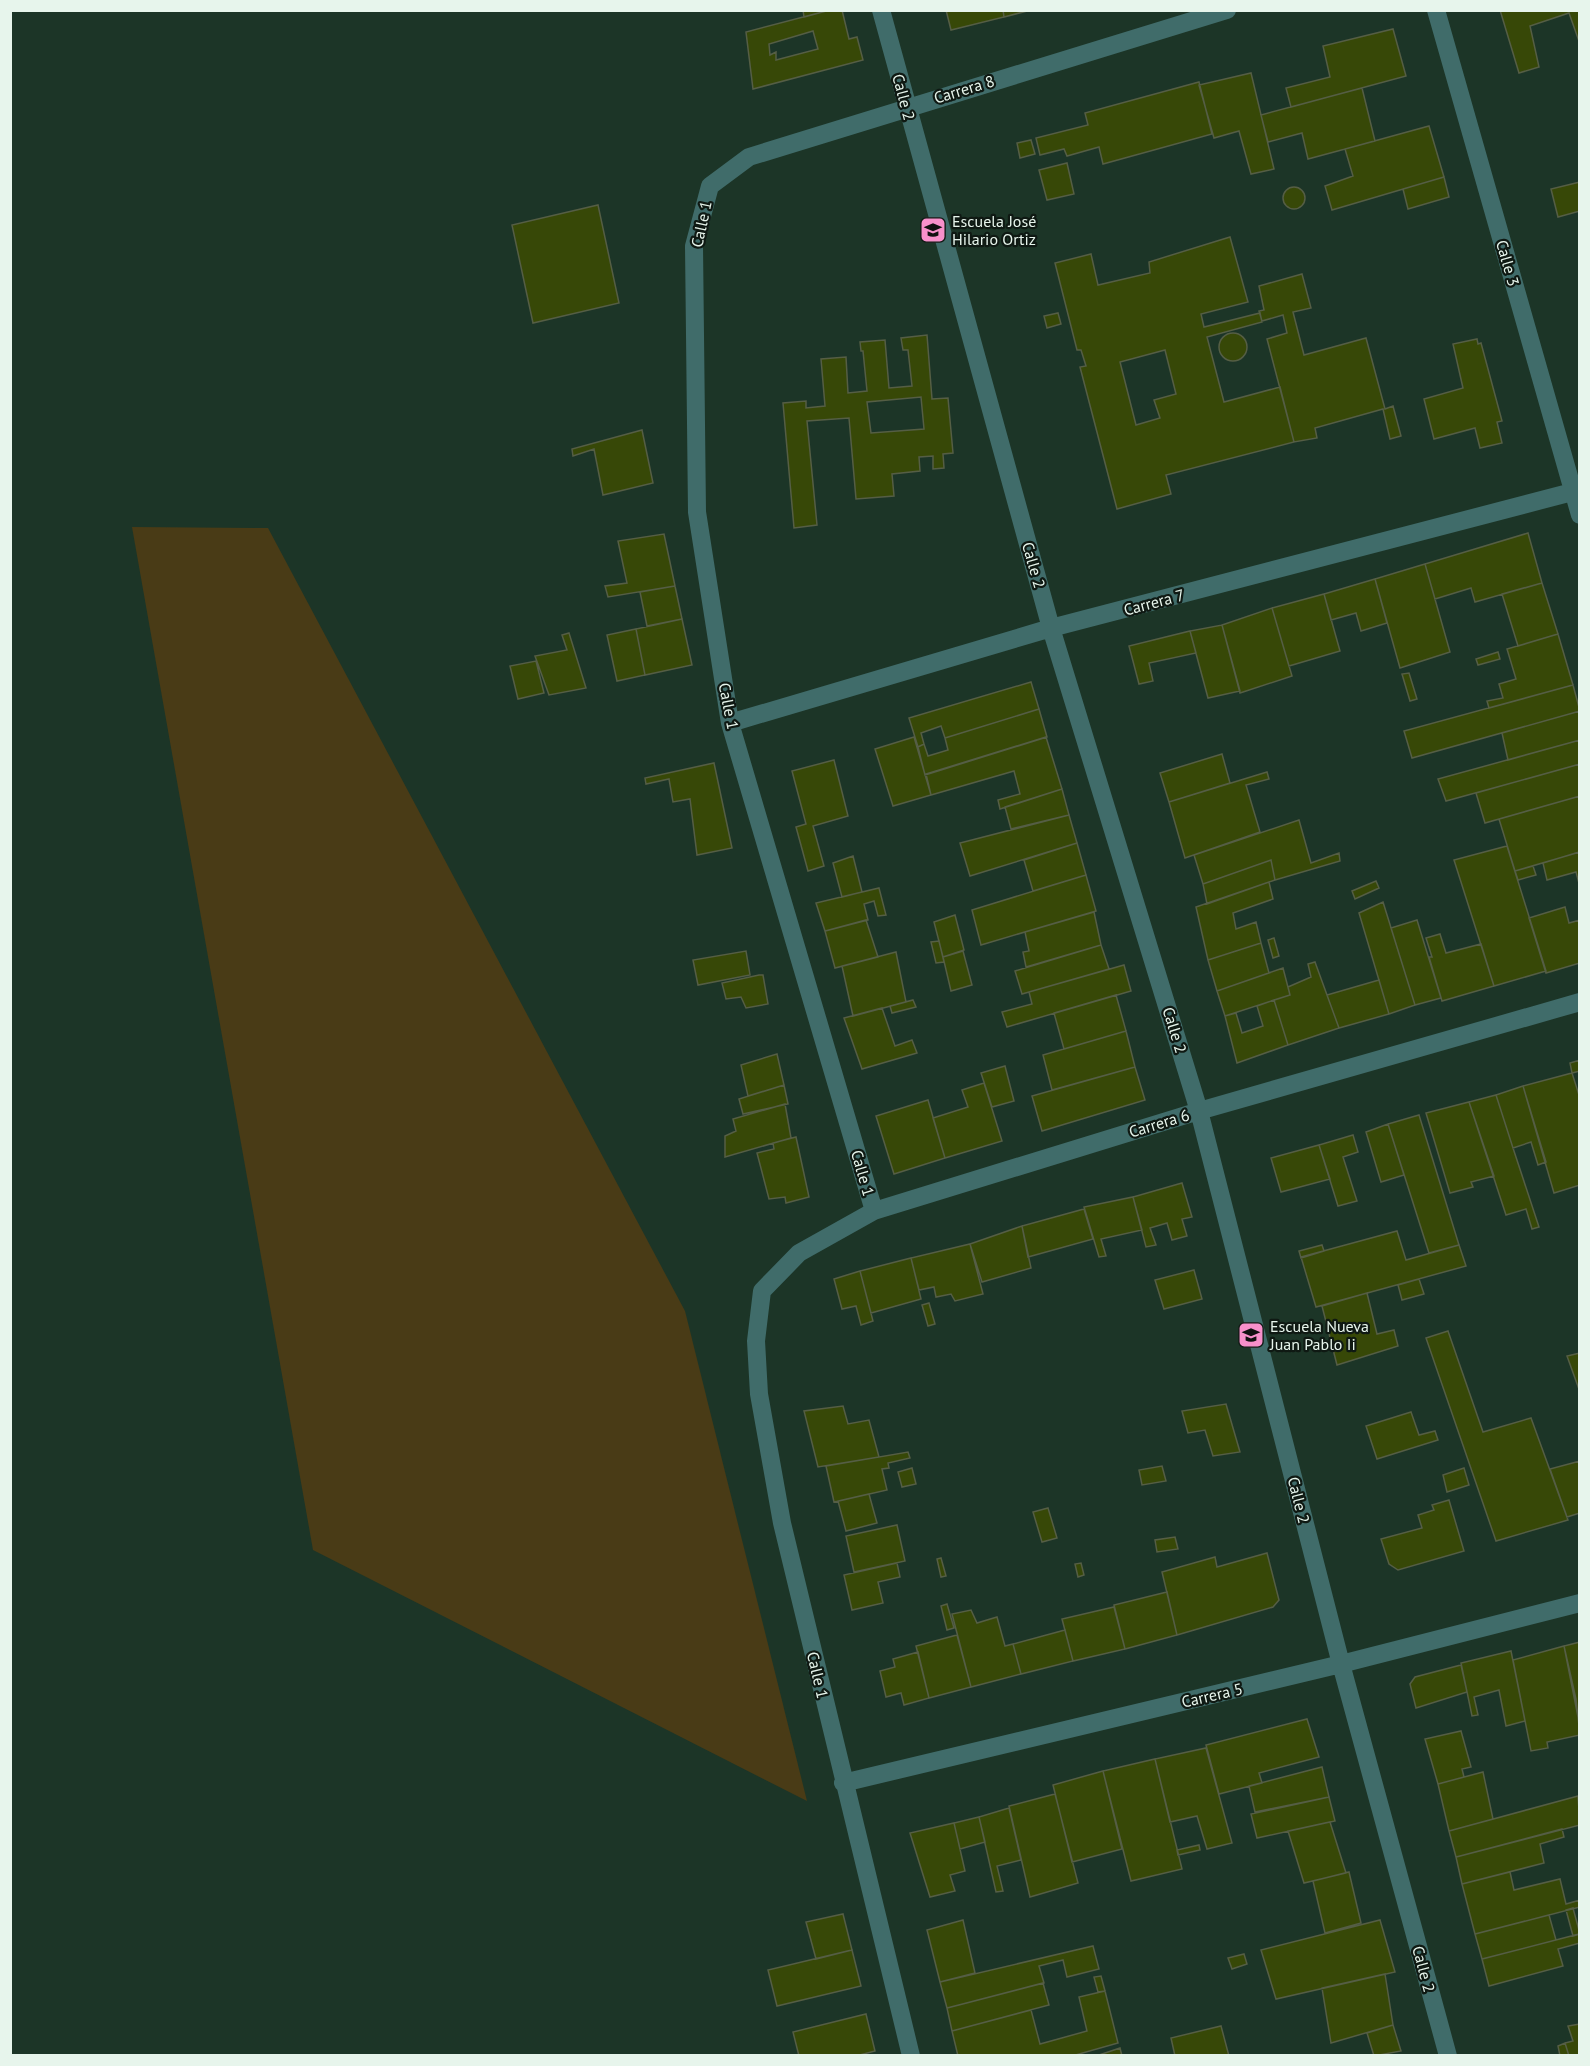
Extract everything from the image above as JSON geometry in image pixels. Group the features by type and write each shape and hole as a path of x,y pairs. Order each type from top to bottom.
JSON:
{"street":[{"name":"Calle 2","path":"881,10 1051,628 1199,1111 1341,1664 1448,2055"},
{"name":"Carrera 8","path":"710,186 749,157 1227,10"},
{"name":"Calle 3","path":"1436,10 1576,491 1580,515"},
{"name":"Calle 1","path":"710,186 694,246 697,513 730,723 874,1211"},
{"name":"Carrera 7","path":"730,723 1051,628 1576,491"},
{"name":"Carrera 6","path":"762,1291 799,1253 874,1211 1199,1111 1580,1002"},
{"name":"Calle 1","path":"762,1291 756,1341 759,1394 782,1523 843,1783 911,2055"},
{"name":"Carrera 5","path":"843,1783 1341,1664 1580,1603"}],"shaded area":[{"path":"132,527 268,528 685,1311 807,1801 313,1550"}],"building":[{"path":"803,10 830,10 804,17"},
{"path":"830,10 842,10 849,39 857,37 863,60 753,89 746,32","holes":["813,31 818,49 776,60 776,52 770,55 769,44"]},
{"path":"946,10 1003,10 1004,17 951,30"},
{"path":"1003,10 1031,10 1004,17"},
{"path":"1500,10 1580,10 1580,44 1569,13 1530,26 1539,67 1519,73"},
{"path":"1393,29 1406,76 1291,107 1286,88 1330,77 1323,46"},
{"path":"1251,73 1274,169 1251,174 1239,131 1214,138 1199,85"},
{"path":"1199,82 1212,134 1103,164 1099,147 1067,156 1064,149 1040,155 1036,138 1088,125 1085,113"},
{"path":"1362,88 1375,141 1308,159 1302,133 1268,142 1261,115"},
{"path":"1429,126 1444,177 1332,210 1325,186 1353,176 1345,149"},
{"path":"1031,140 1035,154 1020,158 1017,143"},
{"path":"1067,163 1074,194 1047,200 1039,170"},
{"path":"1444,177 1449,197 1408,209 1403,189"},
{"path":"1580,182 1580,211 1558,217 1551,189"},
{"path":"1294,187 1302,190 1305,198 1302,206 1294,209 1286,206 1283,198 1286,190"},
{"path":"598,205 619,303 533,323 512,225"},
{"path":"1230,237 1248,302 1201,314 1204,327 1260,313 1262,322 1207,337 1224,402 1280,387 1294,442 1166,475 1171,494 1117,509 1080,367 1086,366 1081,350 1077,350 1055,263 1091,254 1098,285 1150,273 1149,262","holes":["1165,350 1176,394 1154,400 1160,418 1136,425 1120,362"]},
{"path":"1302,274 1311,308 1293,312 1304,355 1366,338 1385,409 1393,406 1401,436 1390,439 1383,409 1315,428 1317,438 1294,442 1267,339 1287,333 1283,315 1262,321 1259,311 1264,310 1259,286"},
{"path":"1058,313 1061,324 1047,328 1044,316"},
{"path":"1233,333 1243,337 1247,347 1243,357 1233,361 1223,357 1219,347 1223,337"},
{"path":"927,335 932,399 948,398 953,453 943,454 944,468 933,469 933,456 919,457 920,471 892,474 894,496 856,499 849,418 807,421 817,525 794,528 783,403 806,401 806,408 825,406 821,359 846,357 848,393 867,391 860,342 885,340 889,388 912,386 908,350 903,350 901,338","holes":["921,397 924,429 871,433 867,402"]},
{"path":"1477,339 1478,344 1481,343 1502,421 1497,422 1502,443 1480,448 1475,428 1434,439 1424,399 1463,388 1453,344"},
{"path":"642,430 653,483 603,495 594,449 573,456 572,449"},
{"path":"1528,533 1542,583 1475,602 1471,588 1435,599 1425,564"},
{"path":"664,534 675,586 608,597 605,586 627,583 618,541"},
{"path":"1425,564 1450,652 1400,668 1375,579"},
{"path":"1375,579 1387,623 1361,631 1356,613 1331,620 1324,594"},
{"path":"1542,583 1558,634 1518,646 1502,594"},
{"path":"675,586 682,619 647,626 640,592"},
{"path":"1324,594 1340,651 1289,666 1272,608"},
{"path":"1272,608 1292,676 1240,693 1222,625"},
{"path":"682,619 692,665 645,675 636,629"},
{"path":"1222,625 1240,691 1208,698 1190,631"},
{"path":"636,629 645,675 617,681 607,635"},
{"path":"1190,631 1196,653 1149,663 1153,681 1139,684 1129,646"},
{"path":"569,633 586,688 549,695 535,656 567,650 562,635"},
{"path":"1558,634 1573,685 1489,708 1487,701 1503,698 1499,684 1516,679 1507,649"},
{"path":"1498,652 1500,659 1478,665 1476,659"},
{"path":"536,661 544,693 518,699 510,666"},
{"path":"1409,673 1417,699 1410,701 1402,674"},
{"path":"1031,682 1039,709 945,738 941,726 921,733 924,744 918,747 909,718"},
{"path":"1573,685 1580,711 1412,758 1404,731"},
{"path":"1039,709 1047,737 925,775 918,747 924,744 928,756 948,750 945,738"},
{"path":"1580,711 1580,740 1508,760 1502,733"},
{"path":"914,737 931,795 893,806 875,749"},
{"path":"1046,737 1062,789 1000,809 998,800 1020,794 1014,771 931,795 926,774"},
{"path":"1580,740 1580,764 1446,801 1438,779"},
{"path":"1222,754 1230,783 1169,802 1160,773"},
{"path":"834,760 848,816 813,826 824,866 808,871 796,827 806,824 792,771"},
{"path":"714,763 732,848 697,855 690,799 673,802 669,779 646,784 645,778"},
{"path":"1580,764 1580,796 1485,823 1476,793"},
{"path":"1267,772 1269,779 1246,785 1260,832 1185,858 1169,802"},
{"path":"1062,789 1069,815 1011,829 1005,807"},
{"path":"1580,796 1580,852 1515,871 1499,819"},
{"path":"1069,815 1077,843 970,876 960,843"},
{"path":"1299,820 1311,863 1339,853 1340,861 1275,880 1271,860 1203,884 1194,855"},
{"path":"1077,843 1086,875 1033,891 1024,860"},
{"path":"1507,846 1546,971 1494,986 1454,860"},
{"path":"1579,852 1580,887 1576,872 1547,880 1543,863"},
{"path":"853,856 862,892 842,897 833,863"},
{"path":"1271,860 1275,880 1207,904 1203,884"},
{"path":"1533,866 1536,875 1518,880 1515,871"},
{"path":"1086,875 1096,911 981,945 972,910"},
{"path":"1376,881 1379,888 1355,899 1352,891"},
{"path":"1269,882 1273,899 1233,913 1236,929 1256,922 1261,943 1208,960 1196,907"},
{"path":"879,888 886,915 878,916 874,901 864,904 868,920 825,931 816,903"},
{"path":"1383,902 1415,1005 1389,1014 1359,913"},
{"path":"1565,907 1569,923 1580,920 1580,963 1546,973 1529,918"},
{"path":"1094,912 1101,945 1026,967 1023,952 1029,951 1025,932"},
{"path":"955,915 964,950 943,957 934,922"},
{"path":"866,920 878,957 835,968 825,931"},
{"path":"1417,920 1441,998 1415,1005 1391,928"},
{"path":"1440,934 1446,953 1481,944 1494,986 1442,1001 1426,938"},
{"path":"1274,938 1279,956 1273,958 1268,940"},
{"path":"939,941 944,962 936,963 931,942"},
{"path":"1261,943 1269,973 1217,991 1208,960"},
{"path":"1101,945 1109,969 1022,994 1015,971"},
{"path":"746,951 750,975 698,985 693,960"},
{"path":"963,951 972,985 951,991 943,957"},
{"path":"896,952 906,1002 853,1016 842,966"},
{"path":"1315,962 1339,1028 1288,1045 1274,1000 1290,995 1288,987 1311,977 1308,964"},
{"path":"1124,965 1131,991 1007,1027 1002,1012 1032,1004 1029,992"},
{"path":"1283,968 1290,995 1225,1016 1217,991"},
{"path":"763,975 768,1004 746,1008 741,997 726,999 722,983"},
{"path":"1379,980 1389,1014 1339,1028 1327,995"},
{"path":"1116,995 1126,1031 1064,1049 1054,1013"},
{"path":"913,1000 916,1007 892,1013 890,1006"},
{"path":"1274,1000 1288,1045 1237,1063 1225,1016 1236,1013 1242,1033 1263,1026 1257,1006"},
{"path":"882,1008 895,1046 912,1040 917,1053 862,1069 844,1018"},
{"path":"1126,1031 1135,1067 1052,1090 1043,1055"},
{"path":"777,1054 784,1085 748,1096 741,1065"},
{"path":"1580,1060 1580,1071 1572,1073 1570,1063"},
{"path":"1005,1066 1014,1101 992,1107 981,1073"},
{"path":"1135,1067 1145,1100 1042,1131 1032,1096"},
{"path":"1572,1073 1580,1098 1580,1185 1554,1193 1523,1086"},
{"path":"984,1083 1002,1141 945,1158 933,1118 968,1107 962,1090"},
{"path":"784,1085 788,1104 743,1114 739,1099"},
{"path":"1523,1086 1546,1162 1538,1165 1531,1142 1513,1148 1496,1095"},
{"path":"1496,1095 1539,1227 1532,1229 1526,1209 1506,1215 1469,1102"},
{"path":"928,1100 945,1158 894,1174 876,1116"},
{"path":"1469,1102 1494,1176 1471,1182 1473,1187 1450,1193 1426,1113"},
{"path":"785,1104 791,1138 725,1157 725,1136 736,1131 733,1119"},
{"path":"1419,1115 1459,1245 1429,1253 1388,1124"},
{"path":"1388,1124 1404,1175 1381,1182 1366,1132"},
{"path":"1353,1135 1358,1152 1343,1157 1357,1201 1338,1206 1319,1145"},
{"path":"796,1137 809,1197 786,1203 785,1197 769,1199 757,1153 774,1149 773,1143"},
{"path":"1319,1145 1330,1179 1281,1192 1271,1158"},
{"path":"1182,1183 1192,1217 1182,1219 1187,1236 1172,1240 1167,1223 1150,1228 1156,1245 1146,1247 1133,1197"},
{"path":"1133,1197 1142,1230 1101,1239 1106,1256 1099,1257 1084,1207"},
{"path":"1084,1209 1093,1239 1028,1257 1022,1226"},
{"path":"1022,1226 1031,1268 982,1282 970,1244"},
{"path":"1397,1231 1406,1260 1459,1245 1466,1266 1316,1307 1301,1257"},
{"path":"970,1244 983,1294 955,1301 951,1294 936,1297 934,1287 919,1290 911,1258"},
{"path":"1322,1245 1324,1251 1301,1258 1299,1251"},
{"path":"911,1258 921,1299 871,1313 860,1271"},
{"path":"1194,1270 1202,1299 1164,1309 1155,1280"},
{"path":"860,1271 873,1321 861,1325 856,1306 842,1309 834,1279"},
{"path":"1419,1279 1424,1294 1402,1300 1398,1285"},
{"path":"1367,1293 1377,1334 1394,1330 1398,1346 1337,1365 1322,1306"},
{"path":"929,1303 935,1324 928,1326 922,1305"},
{"path":"1448,1331 1483,1432 1531,1418 1568,1520 1496,1541 1426,1338"},
{"path":"1580,1353 1580,1392 1567,1356"},
{"path":"1226,1404 1240,1452 1213,1456 1205,1430 1188,1433 1182,1411"},
{"path":"843,1406 848,1424 869,1420 879,1457 818,1467 804,1411"},
{"path":"1411,1412 1419,1435 1435,1431 1438,1440 1377,1459 1366,1426"},
{"path":"908,1452 910,1458 888,1463 889,1468 882,1469 887,1490 834,1502 826,1466"},
{"path":"1580,1461 1580,1513 1567,1517 1550,1469"},
{"path":"1162,1466 1166,1481 1142,1485 1139,1470"},
{"path":"912,1468 916,1484 902,1487 898,1472"},
{"path":"1464,1468 1469,1485 1447,1492 1443,1475"},
{"path":"869,1494 877,1523 846,1531 838,1501"},
{"path":"1449,1500 1464,1551 1398,1570 1389,1564 1381,1539 1422,1528 1418,1515 1434,1510 1432,1505"},
{"path":"1048,1508 1057,1538 1042,1542 1033,1512"},
{"path":"897,1525 905,1561 854,1572 846,1536"},
{"path":"1175,1537 1178,1549 1157,1552 1155,1540"},
{"path":"1267,1553 1279,1600 1273,1607 1177,1635 1162,1572 1215,1557 1217,1567"},
{"path":"941,1558 946,1576 941,1577 937,1559"},
{"path":"897,1563 900,1577 878,1582 883,1603 852,1610 844,1575"},
{"path":"1081,1563 1084,1575 1078,1577 1075,1564"},
{"path":"1167,1592 1177,1635 1125,1649 1114,1605"},
{"path":"947,1604 954,1628 947,1630 941,1606"},
{"path":"1114,1607 1125,1649 1073,1661 1062,1619"},
{"path":"971,1610 977,1623 997,1617 1005,1646 1013,1644 1021,1674 971,1687 952,1614"},
{"path":"1065,1630 1073,1661 1021,1674 1013,1644"},
{"path":"957,1635 971,1687 929,1698 916,1646"},
{"path":"1580,1642 1580,1727 1564,1646"},
{"path":"1564,1646 1576,1699 1580,1735 1547,1742 1548,1748 1531,1751 1513,1660"},
{"path":"1511,1651 1525,1721 1506,1726 1499,1690 1474,1697 1478,1715 1472,1716 1461,1663"},
{"path":"918,1652 929,1698 904,1705 901,1693 886,1697 880,1671 895,1667 893,1659"},
{"path":"1461,1665 1467,1692 1416,1708 1410,1684 1415,1677"},
{"path":"1307,1719 1319,1757 1259,1773 1262,1783 1219,1794 1206,1745"},
{"path":"1461,1731 1471,1767 1462,1769 1464,1777 1438,1784 1425,1739"},
{"path":"1206,1748 1232,1843 1207,1849 1197,1816 1170,1822 1155,1759"},
{"path":"1155,1759 1182,1869 1131,1881 1103,1771"},
{"path":"1322,1767 1329,1797 1255,1812 1249,1786"},
{"path":"1103,1771 1122,1849 1072,1862 1053,1785"},
{"path":"1483,1772 1493,1819 1449,1831 1438,1784"},
{"path":"1055,1794 1078,1883 1030,1897 1009,1806"},
{"path":"1578,1796 1580,1825 1456,1857 1449,1831"},
{"path":"1329,1797 1335,1821 1257,1838 1251,1814"},
{"path":"1009,1808 1021,1860 997,1866 1003,1891 996,1892 979,1817"},
{"path":"979,1817 985,1842 960,1849 954,1823"},
{"path":"1330,1822 1346,1873 1304,1883 1288,1831"},
{"path":"954,1823 965,1871 950,1875 955,1891 930,1897 910,1833"},
{"path":"1562,1829 1564,1837 1540,1844 1544,1863 1462,1884 1456,1857"},
{"path":"1199,1845 1200,1850 1178,1855 1177,1850"},
{"path":"1349,1872 1361,1923 1325,1933 1313,1881"},
{"path":"1510,1872 1514,1890 1560,1879 1566,1904 1580,1900 1580,1907 1475,1934 1462,1884"},
{"path":"1573,1908 1580,1934 1573,1936 1566,1910"},
{"path":"843,1914 852,1950 816,1959 806,1922"},
{"path":"1549,1915 1556,1940 1482,1959 1475,1934"},
{"path":"963,1920 975,1973 940,1982 927,1930"},
{"path":"1380,1920 1395,1972 1276,1999 1261,1950"},
{"path":"1579,1934 1580,1943 1558,1949 1563,1966 1489,1986 1482,1959"},
{"path":"1093,1946 1099,1969 1067,1977 1063,1960 1039,1966 1044,1983 947,2008 940,1982"},
{"path":"852,1950 861,1986 777,2006 768,1970"},
{"path":"1244,1954 1247,1964 1232,1969 1228,1958"},
{"path":"1385,1974 1393,2025 1331,2043 1322,1988"},
{"path":"1101,1976 1105,1991 1098,1992 1094,1977"},
{"path":"1043,1983 1049,2005 952,2031 947,2008"},
{"path":"1105,1991 1118,2043 1072,2056 958,2056 952,2031 1031,2010 1040,2044 1087,2031 1079,1997"},
{"path":"866,2014 875,2051 856,2056 799,2056 793,2032"},
{"path":"1580,2024 1580,2056 1569,2056 1565,2043 1573,2041 1568,2026"},
{"path":"1393,2025 1401,2051 1374,2056 1367,2033"},
{"path":"1221,2026 1229,2056 1175,2056 1171,2038"},
{"path":"1565,2043 1569,2056 1560,2056 1558,2046"},
{"path":"1120,2048 1122,2056 1096,2056"}],"place":[{"name":"Escuela José Hilario Ortiz","path":"933,230"},
{"name":"Escuela Nueva Juan Pablo Ii","path":"1251,1335"}]}
